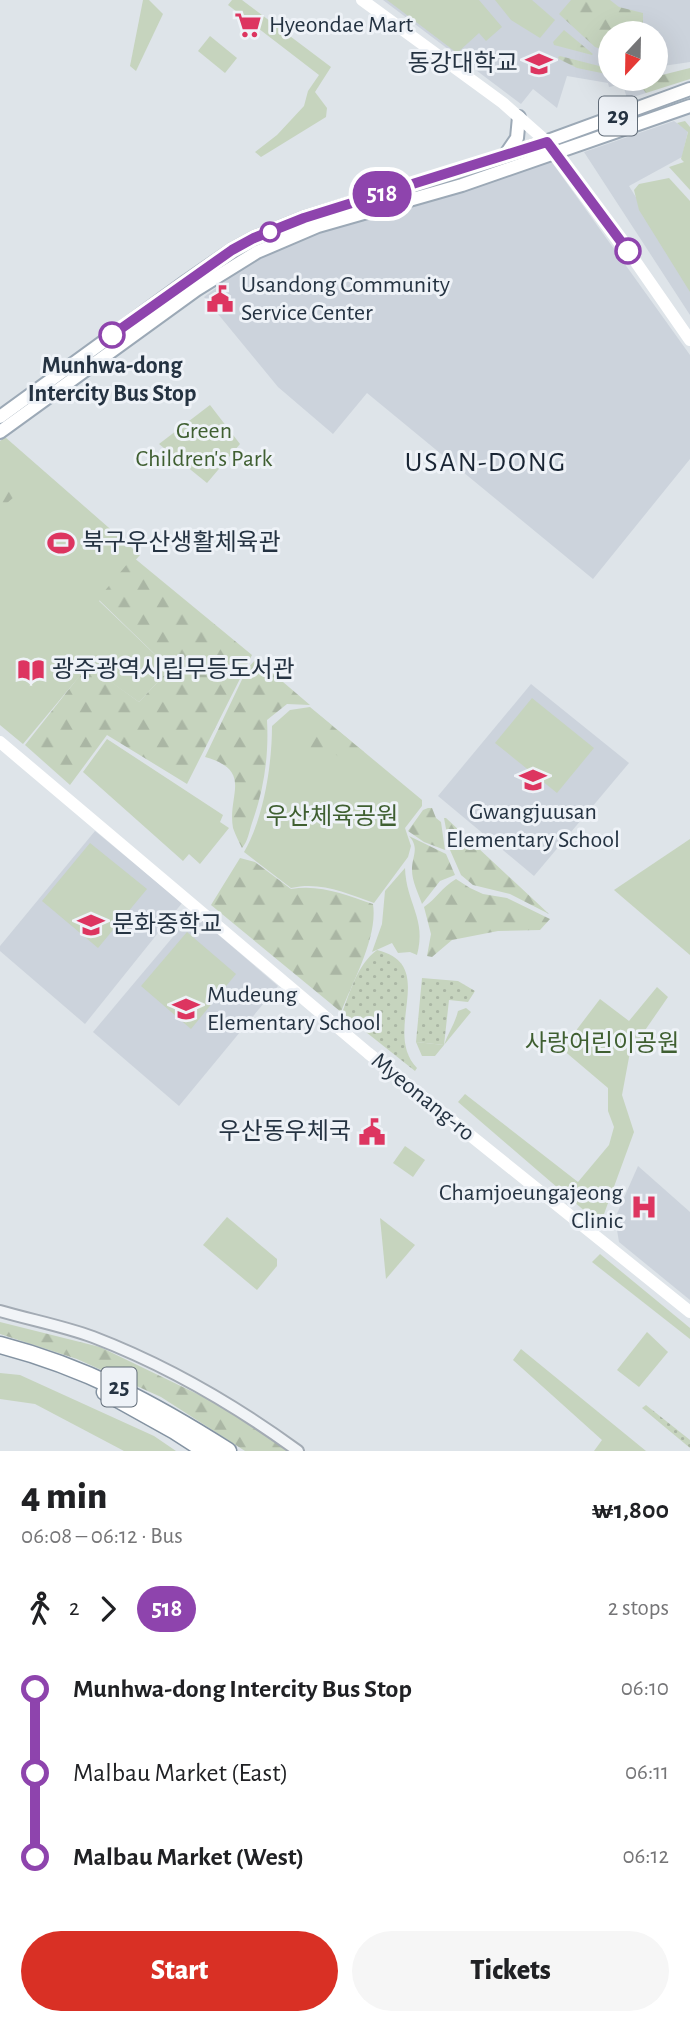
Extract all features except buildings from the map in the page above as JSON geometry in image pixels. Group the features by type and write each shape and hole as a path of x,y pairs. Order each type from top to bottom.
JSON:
{"highway":[{"name":"25","path":"0,1345 54,1360 102,1379 172,1416 228,1451"},
{"name":"25","path":"0,1356 60,1373 103,1391 206,1451"}],"main road":[{"path":"362,0 503,103 547,142 615,232 690,340"},
{"name":"29","path":"0,417 187,281 254,238 304,218 504,157 690,89"},
{"name":"29","path":"0,432 196,290 257,252 318,226 462,185 690,106"},
{"path":"504,157 517,138 519,117"},
{"name":"Myeonang-ro","path":"0,742 338,1028 690,1312"}],"street":[{"path":"0,1311 89,1336 139,1356 234,1408 298,1451"}],"shaded area":[{"name":"동강대학교","path":"383,0 690,0 690,62 668,65 668,21 598,21 598,81 567,76 557,108 533,89 521,104"},
{"name":"동강대학교","path":"625,91 646,93 627,99"},
{"path":"674,121 688,131 682,157 629,186 690,285 690,315 584,152"},
{"path":"551,161 690,355 690,459 593,579 367,393 333,434 278,387 204,297 255,259 309,235"},
{"name":"Gwangjuusan Elementary School","path":"531,684 629,763 534,876 438,796"},
{"name":"문화중학교","path":"95,831 182,903 85,1024 0,951 0,946"},
{"name":"Mudeung Elementary School","path":"193,913 278,986 179,1106 93,1032"},
{"path":"638,1166 690,1212 690,1300 619,1242 615,1218"}],"green space":[{"path":"143,0 149,0 163,14 136,71 130,66"},
{"path":"232,0 242,0 331,67 315,92 327,108 326,117 261,157 255,152 277,135 304,106 308,91 319,75 228,5"},
{"path":"387,0 479,0 502,27 486,41 479,33 457,53"},
{"path":"495,0 532,0 555,20 540,38 511,20"},
{"path":"571,0 610,0 619,7 643,13 643,21 598,21 598,48 559,14"},
{"path":"564,30 593,54 554,45 553,42"},
{"path":"210,36 237,58 225,73 198,51"},
{"path":"558,57 598,66 598,72 577,68"},
{"path":"690,68 690,79 668,86 668,74"},
{"path":"685,121 690,127 690,190 669,167 684,162 681,159 688,132 677,123"},
{"path":"669,178 690,201 690,292 639,210 634,190 639,184"},
{"name":"Green Children's Park","path":"210,405 240,444 207,483 159,444"},
{"path":"5,437 140,555 99,601 170,669 139,702 88,666 23,744 0,725 0,441"},
{"path":"7,481 21,491 0,509 0,490"},
{"path":"133,557 252,655 187,784 107,735 70,785 25,745 88,665 139,702 170,669 98,599"},
{"path":"256,659 310,705 287,704 267,720 263,785 242,848 233,828 234,777 229,769 205,757 247,669"},
{"path":"532,698 594,748 557,793 495,743"},
{"name":"우산체육공원","path":"310,707 422,800 422,806 405,828 411,846 408,857 374,903 323,887 291,888 244,852 262,807 272,726 290,710"},
{"path":"319,715 364,752 352,767 335,754 302,748 304,737"},
{"path":"107,739 223,815 220,822 229,828 200,864 189,854 183,861 83,772"},
{"path":"432,808 441,822 445,850 424,842 408,831 423,810"},
{"path":"444,818 549,914 510,894 473,885 461,875 450,850"},
{"path":"409,836 446,854 455,875 440,881 422,904 413,878 415,848"},
{"path":"690,839 690,955 614,890"},
{"path":"90,843 147,889 98,948 42,901"},
{"path":"240,858 255,862 291,889 323,889 373,904 374,917 368,944 341,1012 211,905"},
{"path":"405,868 418,921 417,955 410,952 398,953 392,943 372,952 382,924 385,891"},
{"path":"456,879 483,894 507,898 550,919 540,930 498,931 452,940 432,957 427,956 431,934 424,907"},
{"path":"187,932 236,974 191,1029 141,986"},
{"path":"377,950 395,958 405,970 408,984 404,1036 408,1053 417,1068 415,1071 342,1013 360,970"},
{"path":"422,978 458,981 475,991 468,1002 449,1000 444,1045 416,1042"},
{"name":"사랑어린이공원","path":"657,987 668,997 630,1052 622,1095 634,1132 604,1214 594,1219 458,1102 465,1094 578,1182 609,1145 614,1127 608,1111 608,1088 562,1049 600,999 629,1021"},
{"path":"466,1008 471,1012 444,1045 458,1011"},
{"path":"416,1042 444,1045 435,1056 422,1056"},
{"path":"405,1146 425,1160 413,1177 393,1163"},
{"path":"227,1217 277,1259 277,1266 257,1290 203,1245"},
{"path":"380,1218 415,1245 386,1279"},
{"path":"600,1254 690,1328 690,1339 592,1262"},
{"path":"0,1322 100,1347 247,1418 289,1451 245,1451 161,1397 77,1359 0,1334"},
{"path":"647,1332 668,1352 639,1387 617,1370"},
{"path":"521,1349 646,1451 594,1451 602,1440 513,1360"},
{"path":"0,1373 20,1375 154,1436 176,1451 124,1451 35,1404 0,1399"},
{"path":"646,1405 690,1440 690,1448 642,1408"}],"bus line":[{"name":"518","path":"112,335 232,250 254,238 304,218 547,142 628,251"}],"place":[{"name":"Hyeondae Mart","path":"248,25"},
{"name":"동강대학교","path":"539,64"},
{"name":"Usandong Community Service Center","path":"220,299"},
{"name":"Munhwa-dong Intercity Bus Stop","path":"112,335"},
{"name":"북구우산생활체육관","path":"61,543"},
{"name":"광주광역시립무등도서관","path":"31,670"},
{"name":"Gwangjuusan Elementary School","path":"533,780"},
{"name":"문화중학교","path":"91,925"},
{"name":"Mudeung Elementary School","path":"186,1009"},
{"name":"우산동우체국","path":"372,1132"},
{"name":"Chamjoeungajeong Clinic","path":"644,1207"}],"district":[{"name":"USAN-DONG","path":"486,463"}]}
